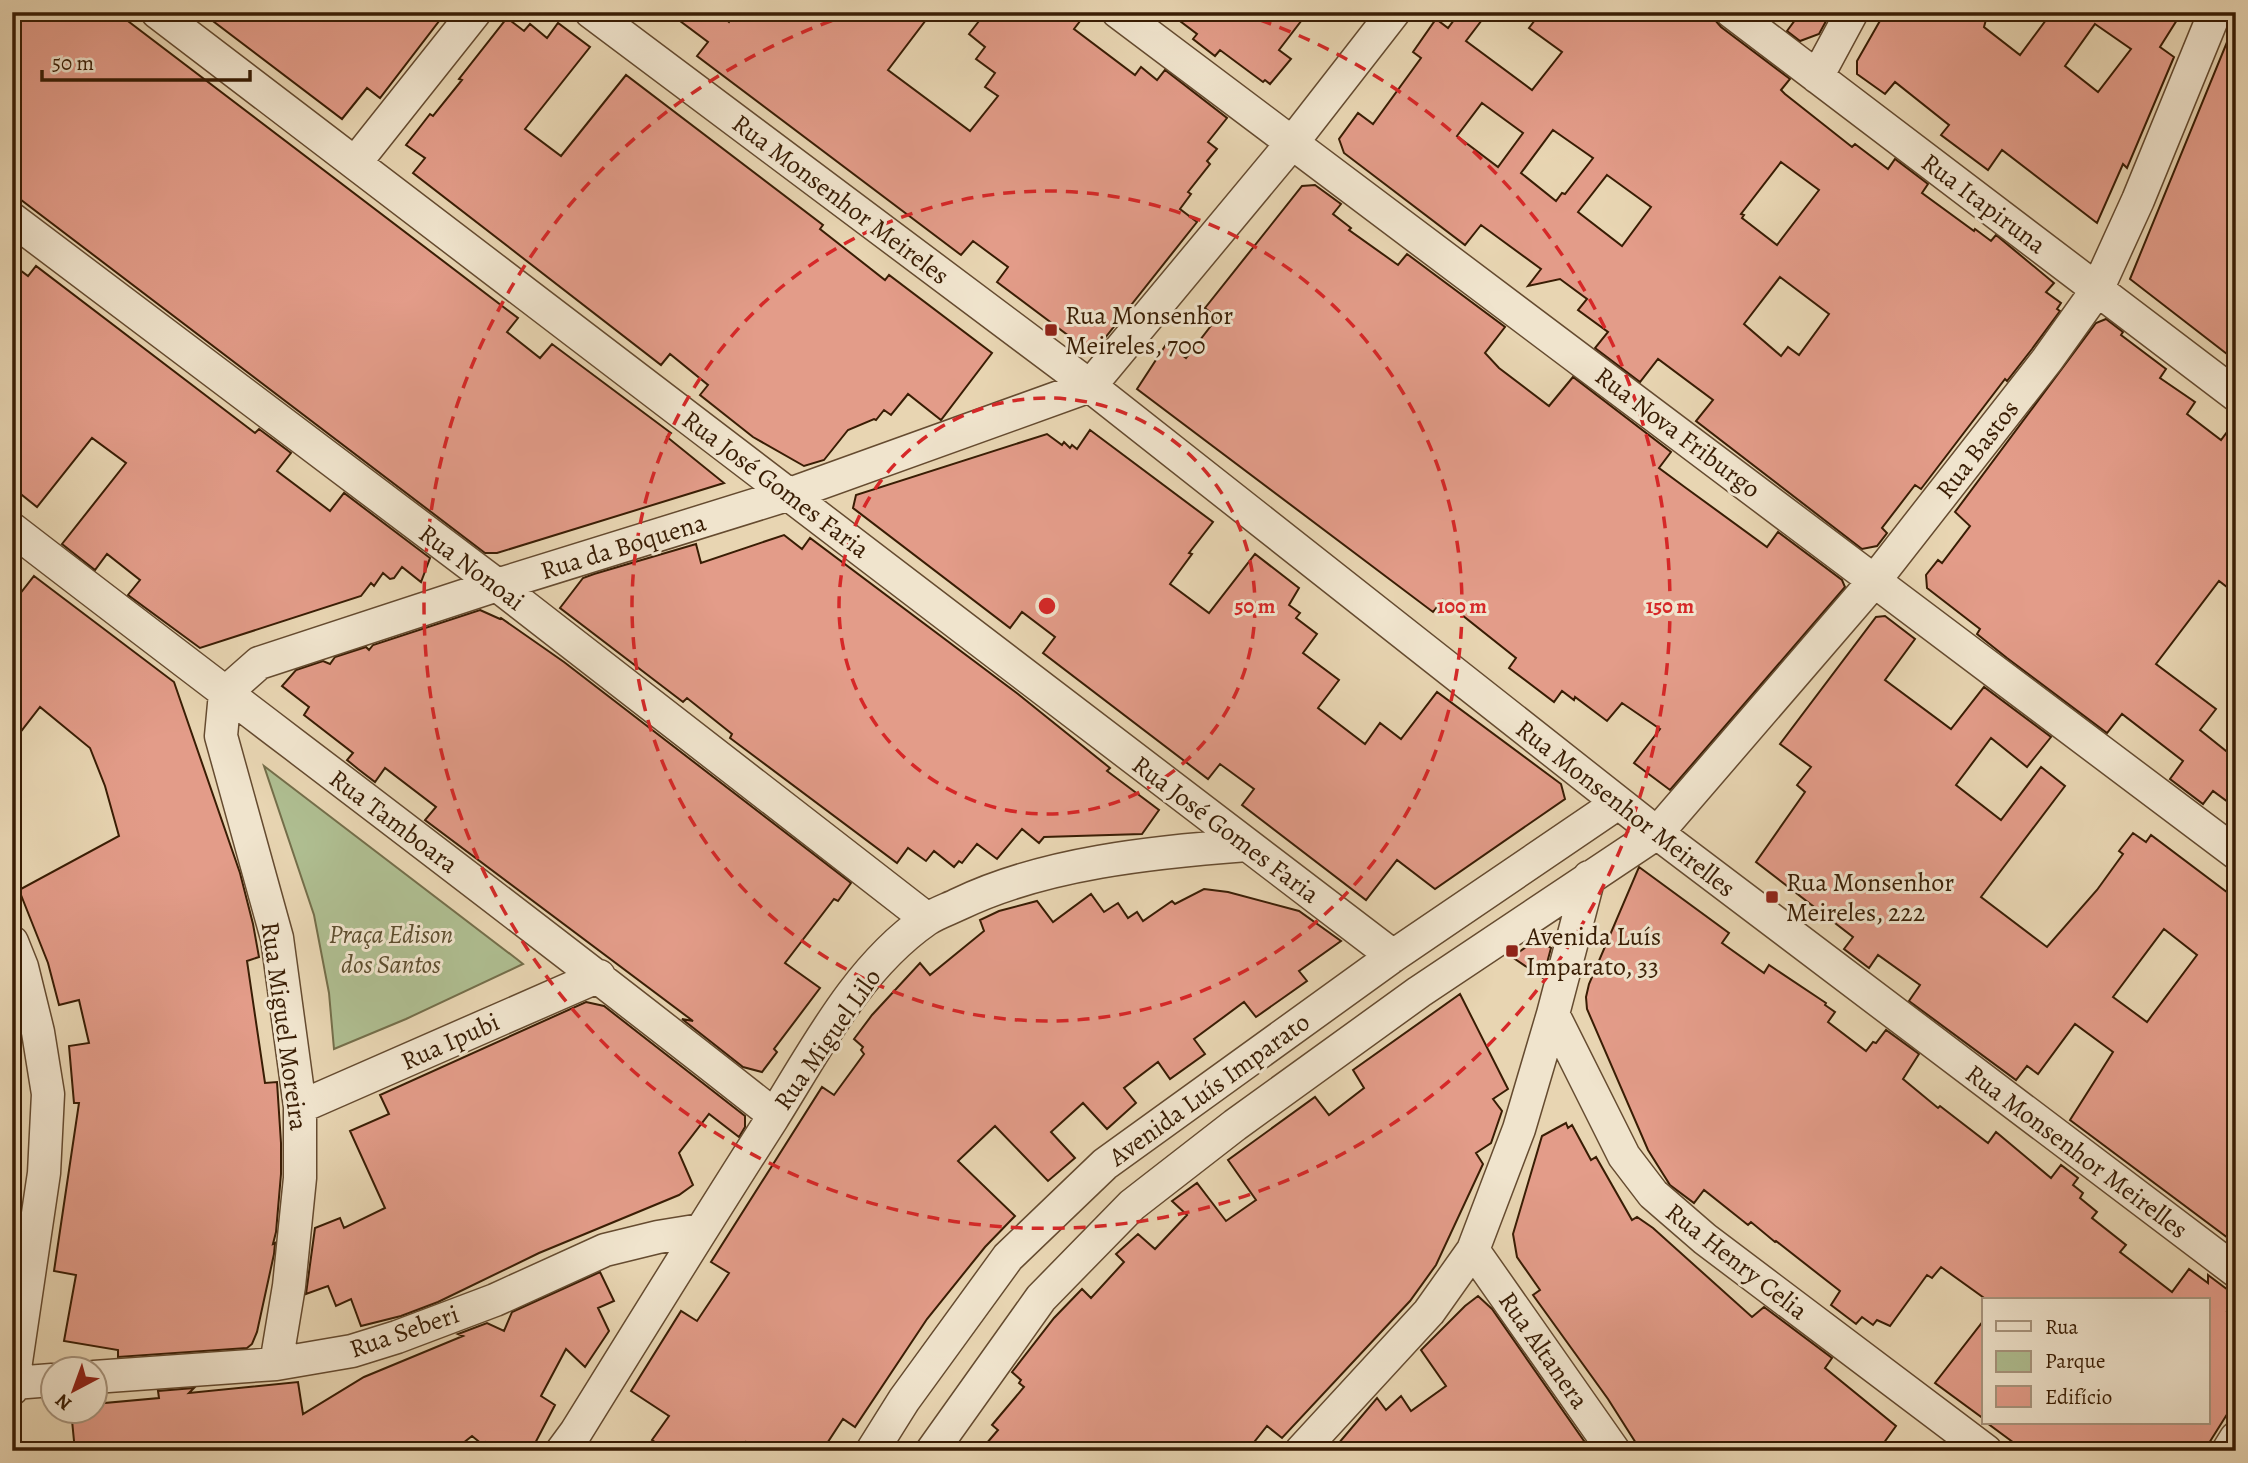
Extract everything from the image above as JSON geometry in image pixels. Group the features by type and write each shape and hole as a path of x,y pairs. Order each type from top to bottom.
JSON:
{"street":[{"name":"Rua José Gomes Faria","path":"157,12 1393,956"},
{"path":"355,163 475,12"},
{"name":"Rua Monsenhor Meireles","path":"591,12 1090,386"},
{"name":"Rua Nova Friburgo","path":"1118,12 2236,853"},
{"path":"1090,386 1292,143 1394,12"},
{"name":"Rua Itapiruna","path":"1732,12 2236,395"},
{"path":"1817,77 1852,12"},
{"name":"Rua Bastos","path":"1657,833 1875,580 2098,290 2215,12"},
{"name":"Rua Nonoai","path":"12,219 497,585 927,919"},
{"name":"Rua da Boquena","path":"225,693 259,663 497,585 790,494 1090,386"},
{"name":"Rua Monsenhor Meirelles","path":"1090,386 1618,803 2236,1271"},
{"name":"Rua Tamboara","path":"12,528 599,976 774,1115"},
{"name":"Rua Miguel Moreira","path":"225,693 221,736 277,938 300,1107 299,1192 289,1286 276,1364"},
{"name":"Avenida Luís Imparato","path":"872,1451 904,1400 1008,1257 1105,1164 1393,956 1618,803"},
{"name":"Avenida Luís Imparato","path":"932,1451 1041,1298 1132,1205 1235,1125 1419,992 1657,833"},
{"name":"Rua Miguel Lilo","path":"562,1451 848,999 887,953 927,919 989,889 1056,872 1165,852 1247,845"},
{"path":"1301,1451 1429,1312 1473,1250 1519,1129 1589,877"},
{"path":"12,942 22,967 38,1032 48,1094 44,1173 13,1386 38,1382"},
{"name":"Rua Ipubi","path":"300,1107 599,976"},
{"name":"Rua Henry Celia","path":"1553,1014 1624,1156 1653,1194 1704,1239 1986,1451"},
{"name":"Rua Seberi","path":"108,1376 276,1364 352,1351 495,1300 605,1250 701,1230"},
{"name":"Rua Altanera","path":"1473,1250 1614,1451"},
{"path":"2228,1451 2236,1438"}],"green space":[{"name":"Praça Edison dos Santos","path":"264,766 523,964 406,1019 334,1049 329,993 314,915"}],"building":[{"path":"12,12 116,12 518,318 507,332 540,358 552,344 671,433 667,437 724,483 497,553 485,553 12,193"},
{"path":"201,12 446,12 380,98 367,88 342,119"},
{"path":"668,12 718,12 729,22 736,12 932,12 888,70 970,131 998,96 985,87 995,73 976,59 985,47 969,34 986,12 1087,12 1074,29 1135,75 1141,67 1157,80 1165,70 1227,118 1208,142 1217,149 1207,161 1210,164 1188,192 1191,194 1180,209 1197,222 1097,348 1085,348 997,282 1008,267 973,241 961,255 697,56 708,42"},
{"path":"1168,12 1308,12 1279,50 1291,59 1270,84 1265,80 1263,82 1220,50 1215,56 1193,39 1197,34"},
{"path":"1460,12 1488,12 1466,41 1532,90 1562,52 1529,28 1541,12 1714,12 1715,20 1721,27 1790,79 1781,90 1785,94 1852,147 1855,144 1888,169 1895,159 1928,184 1922,193 1991,241 1996,235 2054,283 2046,292 2061,303 2057,309 2060,311 1921,489 1915,485 1882,528 1887,533 1877,546 1862,549 1696,421 1713,400 1658,359 1640,382 1595,348 1608,332 1578,310 1587,299 1560,279 1528,286 1541,269 1481,225 1465,245 1344,153 1339,139 1358,113 1373,124 1421,58 1413,52 1436,19 1448,28","holes":["1482,103 1523,133 1498,167 1457,136","1553,130 1593,158 1565,194 1562,193 1556,201 1521,173","1781,162 1819,190 1777,245 1742,218 1744,215 1741,214","1607,175 1651,207 1622,246 1578,212","1780,277 1829,314 1799,355 1788,347 1781,356 1744,324"]},
{"path":"1801,12 1831,12 1819,34 1800,41 1787,31"},
{"path":"1885,12 1988,12 1984,27 2020,55 2052,12 2182,12 2160,47 2174,57 2127,168 2123,164 2097,223 2002,150 1988,170 1941,135 1949,125 1895,82 1885,94 1857,74 1857,61","holes":["2095,24 2131,49 2098,92 2065,66"]},
{"path":"507,18 524,31 530,24 547,38 558,23 590,47 525,129 561,156 626,75 823,225 820,229 885,280 889,275 992,353 941,420 908,394 891,415 884,410 876,420 848,430 824,460 804,466 753,437 700,395 708,385 670,354 661,365 413,173 425,158 406,145 462,80 459,79"},
{"path":"2236,25 2236,361 2130,279"},
{"path":"1315,185 1341,204 1333,214 1351,228 1349,230 1398,265 1407,254 1505,327 1485,353 1499,368 1549,406 1573,377 1671,452 1659,468 1767,547 1778,532 1842,580 1845,587 1670,790 1634,763 1660,729 1622,703 1607,721 1575,697 1574,700 1562,691 1554,702 1509,668 1516,658 1443,600 1433,612 1137,389 1167,343 1186,358 1217,318 1205,308 1302,186"},
{"path":"12,264 28,276 36,266 255,433 259,429 291,453 277,471 330,511 344,493 430,558 421,582 402,567 394,578 390,579 383,573 374,586 371,583 361,596 200,648 128,595 140,580 107,554 95,570 62,544 126,463 92,438 37,507 12,487"},
{"path":"2106,319 2123,332 2121,335 2166,369 2160,378 2195,402 2187,414 2221,440 2236,420 2236,594 2219,581 2156,664 2216,709 2200,730 2236,759 2236,808 2213,791 2203,804 2170,779 2183,761 2122,714 2107,733 1977,634 1980,629 1927,588 1926,575 1938,560 1942,563 1970,526 1955,512 2096,323"},
{"path":"1090,430 1213,522 1170,584 1209,613 1255,554 1299,588 1289,605 1300,613 1296,618 1317,634 1303,653 1339,680 1318,708 1365,744 1380,723 1401,739 1437,692 1561,784 1565,799 1435,889 1397,860 1366,900 1242,805 1254,789 1220,764 1208,779 1043,653 1055,637 1022,612 1010,628 853,508 856,495 1047,434 1062,445 1064,442 1070,448 1072,445 1077,449"},
{"path":"784,535 802,549 810,538 1018,694 1110,768 1107,771 1159,810 1142,834 1044,837 1039,843 1022,829 997,859 977,844 962,863 959,861 954,867 934,851 926,861 908,848 897,863 730,738 732,734 687,698 683,702 560,608 583,578 594,574 696,544 701,563"},
{"path":"34,576 174,682 240,873 259,957 247,961 265,1083 277,1082 281,1143 274,1254 257,1332 252,1344 247,1348 118,1357 118,1350 64,1341 76,1275 54,1271 79,1103 74,1103 69,1046 89,1043 79,1000 59,1005 48,963 19,890 119,836 105,786 90,748 40,707 12,743 12,604"},
{"path":"480,610 501,618 564,662 851,883 838,901 834,899 785,963 820,988 774,1049 777,1052 762,1072 743,1067 682,1019 693,1021 425,820 436,807 385,768 375,782 358,769 347,760 353,753 304,715 309,707 282,686 296,670 323,661 330,664 335,657 366,647 369,650 373,645"},
{"path":"1885,616 1915,639 1885,680 1951,729 1984,687 2051,737 2027,767 1991,738 1956,785 2001,820 2041,767 2065,786 1981,897 2047,947 2097,890 2123,854 2119,851 2133,833 2146,842 2151,835 2236,899 2236,1244 2070,1120 2113,1052 2075,1024 2038,1074 2027,1066 2016,1080 1909,1001 1920,985 1878,955 1869,968 1844,949 1853,937 1756,862 1805,792 1797,785 1811,767 1780,744 1876,617","holes":["2164,929 2197,955 2147,1022 2113,997"]},
{"path":"1639,867 1729,933 1722,943 1764,973 1769,965 1826,1003 1825,1005 1835,1012 1828,1022 1866,1051 1886,1030 1919,1054 1903,1079 1938,1108 1940,1106 1988,1143 1996,1132 2051,1178 2061,1165 2078,1178 2073,1185 2083,1193 2080,1198 2097,1212 2092,1218 2126,1245 2120,1252 2172,1292 2189,1269 2208,1283 2208,1275 2236,1296 2227,1311 2236,1318 2236,1400 2204,1451 2025,1451 1988,1424 2210,1424 2210,1298 1984,1298 1941,1267 1932,1278 1927,1275 1890,1326 1877,1320 1873,1325 1862,1317 1856,1324 1831,1305 1840,1291 1751,1222 1748,1225 1704,1190 1694,1203 1670,1185 1648,1150 1587,1009 1589,984"},
{"path":"1204,889 1228,892 1299,911 1341,941 1299,971 1307,981 1256,1017 1244,1002 1194,1039 1205,1054 1170,1079 1158,1062 1124,1088 1136,1103 1107,1129 1083,1103 1051,1132 1075,1158 1048,1181 995,1126 958,1161 1015,1216 985,1247 927,1319 855,1427 843,1419 822,1451 756,1451 746,1442 741,1451 668,1451 652,1440 669,1416 631,1391 681,1311 697,1321 729,1273 711,1262 822,1087 834,1095 864,1054 861,1050 863,1047 854,1039 872,1015 920,963 930,975 984,931 980,920 999,911 1037,901 1053,922 1091,894 1104,912 1118,903 1128,918 1137,912 1143,921 1172,901 1175,904"},
{"path":"1537,939 1551,948 1543,978 1512,957"},
{"path":"1460,994 1508,1089 1493,1099 1502,1111 1491,1143 1476,1153 1483,1164 1436,1265 1410,1301 1282,1438 1267,1426 1247,1451 980,1451 998,1430 992,1425 1024,1387 1012,1372 1054,1318 1082,1289 1091,1298 1124,1262 1116,1254 1138,1234 1155,1249 1187,1215 1172,1201 1197,1183 1226,1221 1256,1200 1228,1160 1315,1097 1329,1115 1364,1088 1353,1070"},
{"path":"586,1002 604,1006 745,1116 745,1127 739,1137 709,1114 679,1153 693,1185 679,1195 539,1253 438,1302 401,1316 361,1326 351,1299 336,1306 328,1286 306,1294 315,1228 340,1218 344,1228 385,1208 350,1131 389,1114 380,1095"},
{"path":"1566,1123 1568,1128 1572,1125 1591,1160 1596,1157 1632,1220 1637,1217 1653,1228 1752,1317 1764,1307 1832,1358 1825,1368 1896,1426 1878,1451 1641,1451 1608,1399 1533,1295 1540,1290 1517,1257 1513,1234 1542,1136"},
{"path":"600,1272 614,1301 598,1308 609,1331 585,1367 566,1349 541,1396 555,1405 531,1451 499,1451 486,1442 483,1445 472,1436 453,1451 75,1451 72,1424 108,1424 108,1403 159,1398 158,1391 194,1388 189,1393 298,1382 303,1414 364,1377 463,1336 458,1334 487,1323 504,1331 512,1312"},
{"path":"1478,1296 1492,1309 1591,1451 1332,1451 1377,1398 1386,1410 1401,1396 1411,1411 1446,1386 1421,1350"},
{"path":"1982,1323 1982,1418 1935,1383"}],"place":[{"name":"Rua Monsenhor Meireles, 700","path":"1051,330"},
{"name":"Rua Monsenhor Meireles, 222","path":"1772,897"},
{"name":"Avenida Luís Imparato, 33","path":"1512,951"}]}
